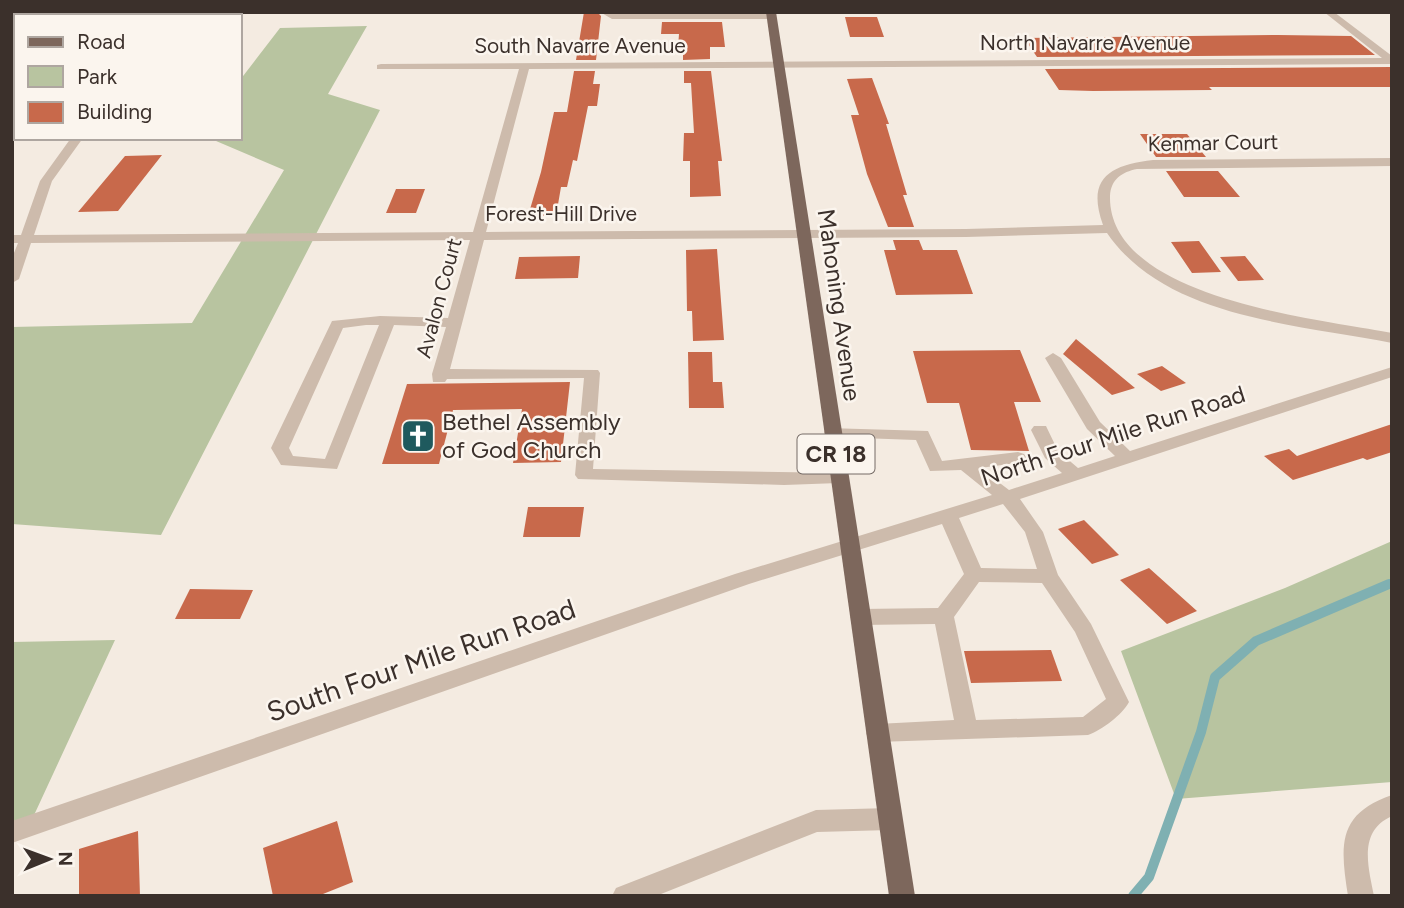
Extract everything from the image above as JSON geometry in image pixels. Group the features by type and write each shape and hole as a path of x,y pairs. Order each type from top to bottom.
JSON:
{"main road":[{"name":"Mahoning Avenue","path":"771,14 902,896"}],"street":[{"path":"604,12 612,16 771,14"},
{"path":"1328,12 1392,61"},
{"name":"North Navarre Avenue","path":"778,64 1392,61"},
{"name":"South Navarre Avenue","path":"381,67 778,64"},
{"name":"Avalon Court","path":"525,66 440,377 592,373 584,475 784,480 839,477"},
{"path":"12,279 19,239 46,181 76,140"},
{"name":"Kenmar Court","path":"1109,229 1104,189 1113,173 1130,167 1169,163 1392,162"},
{"path":"1109,229 1123,247 1166,281 1206,300 1264,316 1392,338"},
{"name":"Forest-Hill Drive","path":"19,239 1109,229"},
{"path":"388,321 331,465 287,461 280,447 337,324 359,320 454,323"},
{"path":"1053,358 1093,425 1126,457"},
{"name":"North Four Mile Run Road","path":"849,545 1007,497 1392,372"},
{"path":"1040,430 1051,454 1075,475"},
{"path":"833,432 922,435 936,467 1018,458"},
{"path":"877,733 1088,726 1118,702 1084,629 1048,576 1043,547 1024,516 1007,497 978,477 967,465"},
{"path":"948,515 974,575"},
{"name":"South Four Mile Run Road","path":"12,832 742,579 849,545"},
{"path":"974,575 1048,576"},
{"path":"967,729 944,617 974,575"},
{"path":"860,617 944,617"},
{"path":"1361,896 1355,858 1356,837 1362,822 1368,816 1392,805"},
{"path":"625,896 816,821 890,819"}],"green space":[{"path":"367,26 328,94 380,110 161,535 12,524 12,327 192,323 284,170 214,140 242,140 242,77 280,28"},
{"path":"1392,541 1392,782 1176,799 1121,651 1285,588"},
{"path":"115,640 29,826 12,832 12,642"}],"building":[{"path":"584,12 597,12 601,16 596,60 576,60"},
{"path":"845,17 877,17 884,37 850,37"},
{"path":"662,22 722,22 725,47 710,47 710,59 683,60 683,47 678,47 679,34 661,34"},
{"path":"1351,36 1375,55 1037,57 1024,38"},
{"path":"1392,67 1392,87 1209,87 1212,90 1093,91 1059,90 1045,69"},
{"path":"574,71 595,71 593,84 600,84 597,106 588,106 577,161 573,160 567,187 561,187 556,216 528,216 554,112 567,112"},
{"path":"684,71 711,71 722,161 718,161 721,196 690,197 690,161 683,161 684,133 694,133 691,83 684,83"},
{"path":"872,78 889,124 886,124 907,195 903,195 914,227 888,227 867,174 851,115 859,115 847,79"},
{"path":"1140,134 1187,134 1206,157 1156,157"},
{"path":"162,155 118,211 78,212 125,156"},
{"path":"1166,171 1218,171 1240,197 1184,197"},
{"path":"396,189 425,189 416,213 386,213"},
{"path":"893,240 919,240 923,250 957,250 973,294 896,295 884,250 896,250"},
{"path":"1199,241 1221,272 1192,273 1171,242"},
{"path":"717,249 724,340 693,341 692,311 687,311 686,250"},
{"path":"580,256 578,278 515,279 519,257"},
{"path":"1245,256 1264,280 1238,281 1220,257"},
{"path":"1076,339 1135,388 1112,395 1063,354"},
{"path":"1020,350 1041,402 1014,402 1029,451 971,450 959,403 927,403 913,351"},
{"path":"688,352 712,352 713,382 722,382 724,408 689,408"},
{"path":"1162,366 1186,383 1161,391 1137,374"},
{"name":"Bethel Assembly of God Church","path":"570,382 561,462 513,463 522,409 453,410 439,464 382,464 407,384"},
{"path":"1392,424 1392,452 1367,460 1363,458 1293,480 1264,456 1289,449 1297,456"},
{"path":"528,507 584,507 580,537 523,537"},
{"path":"1084,520 1119,555 1092,564 1058,529"},
{"path":"1149,568 1197,611 1167,624 1120,580"},
{"path":"190,589 253,590 240,619 175,619"},
{"path":"1051,650 1062,681 971,683 964,651"},
{"path":"337,821 353,882 318,896 273,896 263,848"},
{"path":"138,831 140,896 79,896 79,849"}],"waterway":[{"path":"1385,586 1392,583"},
{"path":"1133,896 1149,877 1201,732 1215,677 1256,641 1389,584"}],"place":[{"name":"Bethel Assembly of God Church","path":"418,436"}]}
